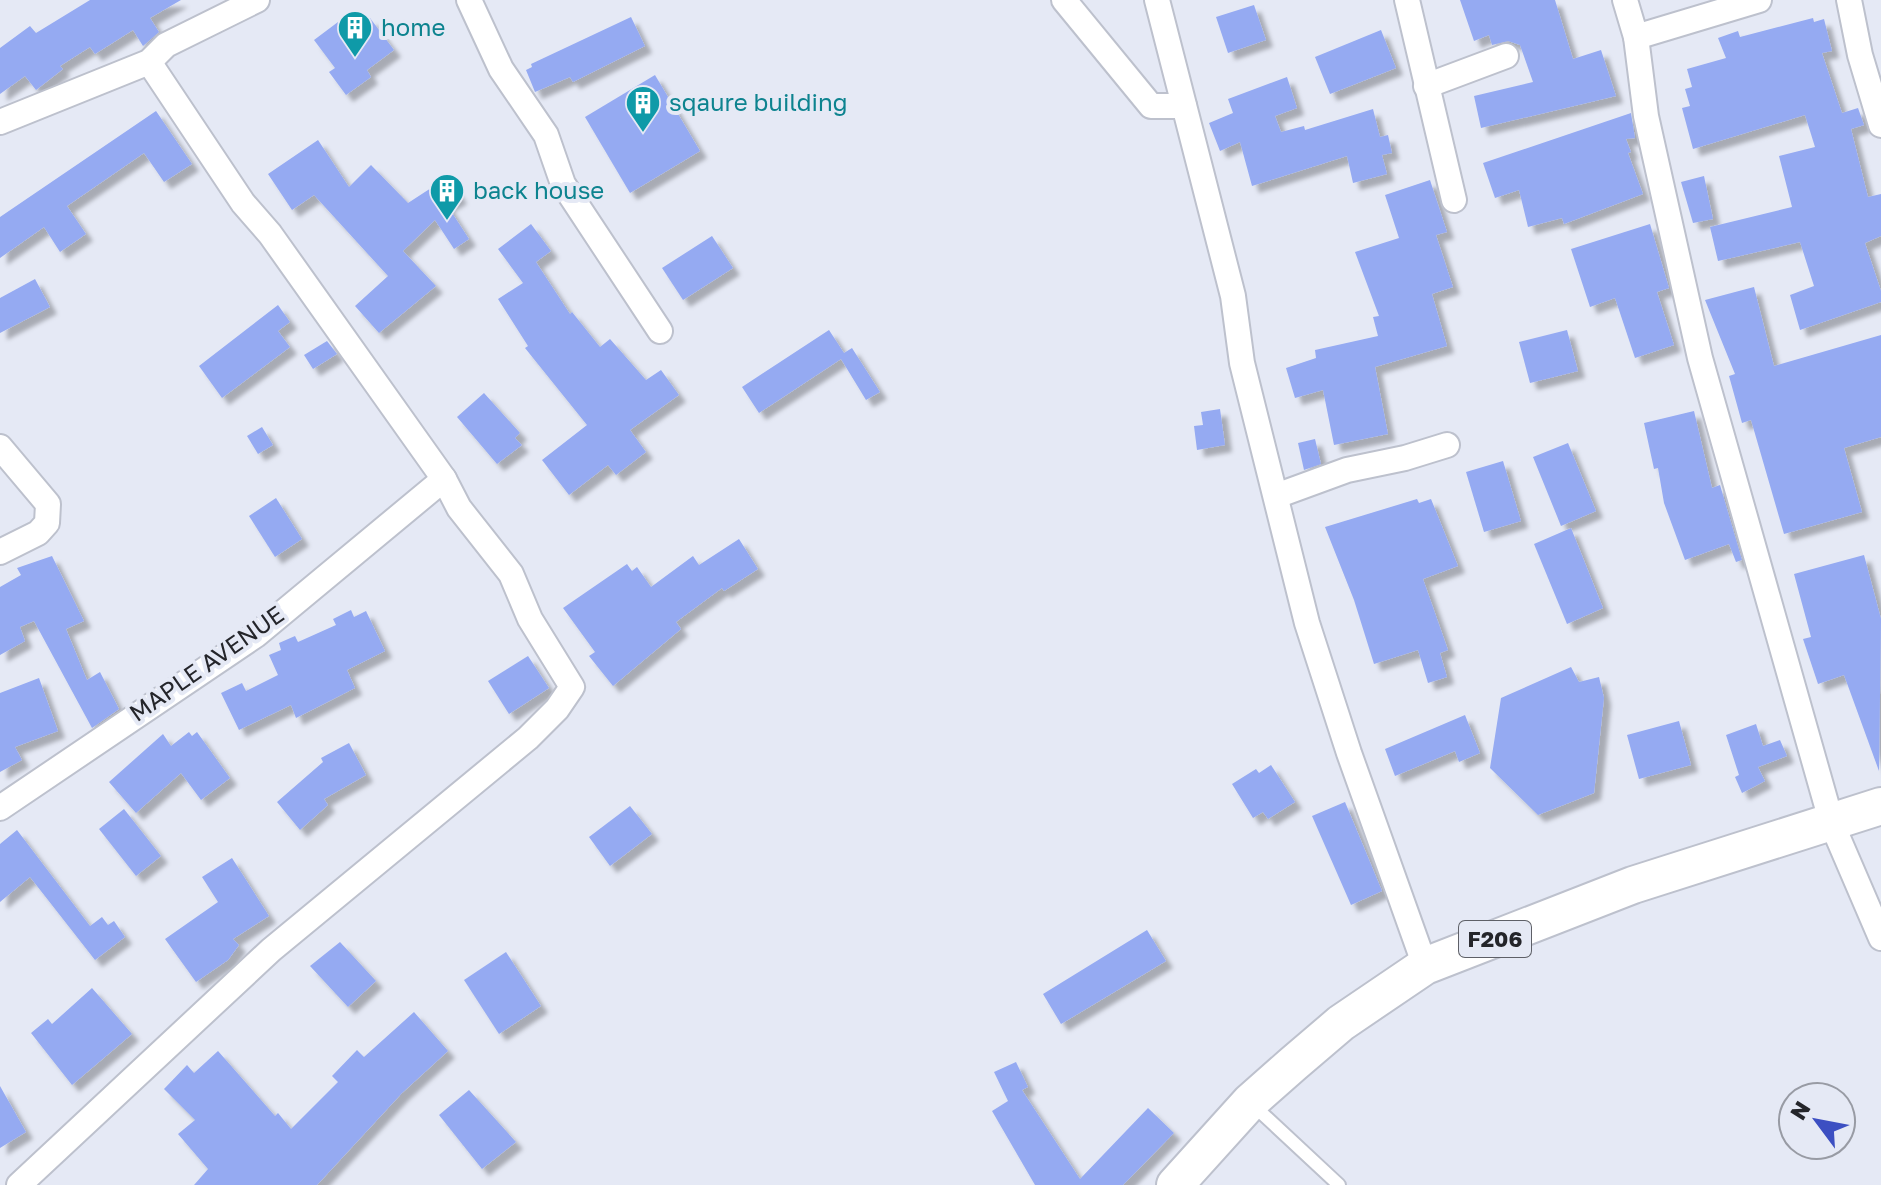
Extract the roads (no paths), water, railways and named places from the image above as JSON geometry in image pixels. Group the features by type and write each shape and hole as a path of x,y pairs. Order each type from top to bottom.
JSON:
{"main road":[{"name":"F206","path":"1175,1185 1250,1102 1341,1023 1425,966 1633,885 1881,806"}],"street":[{"path":"0,122 149,62 166,45 257,0"},
{"path":"469,0 501,69 546,135 563,184 660,331"},
{"path":"1064,0 1151,106 1184,106"},
{"path":"1157,0 1233,296 1242,363 1316,652 1425,966"},
{"path":"1407,0 1454,200"},
{"path":"1625,0 1636,37 1646,116 1700,358 1832,824 1881,938"},
{"path":"1636,37 1759,0"},
{"path":"1849,0 1860,55 1881,125"},
{"path":"1426,86 1506,56"},
{"path":"19,1185 271,950 528,738 566,698 572,687 530,619 511,574 459,508 444,479 270,234 243,203 149,62"},
{"path":"1276,496 1347,470 1405,458 1447,445"},
{"path":"0,447 48,504 47,523 38,533 0,552"},
{"name":"MAPLE AVENUE","path":"0,808 256,635 444,479"}],"lane":[{"path":"1250,1102 1339,1185"}],"place":[{"name":"home","path":"355,59"},
{"name":"sqaure building","path":"643,134"},
{"name":"back house","path":"447,222"}]}
